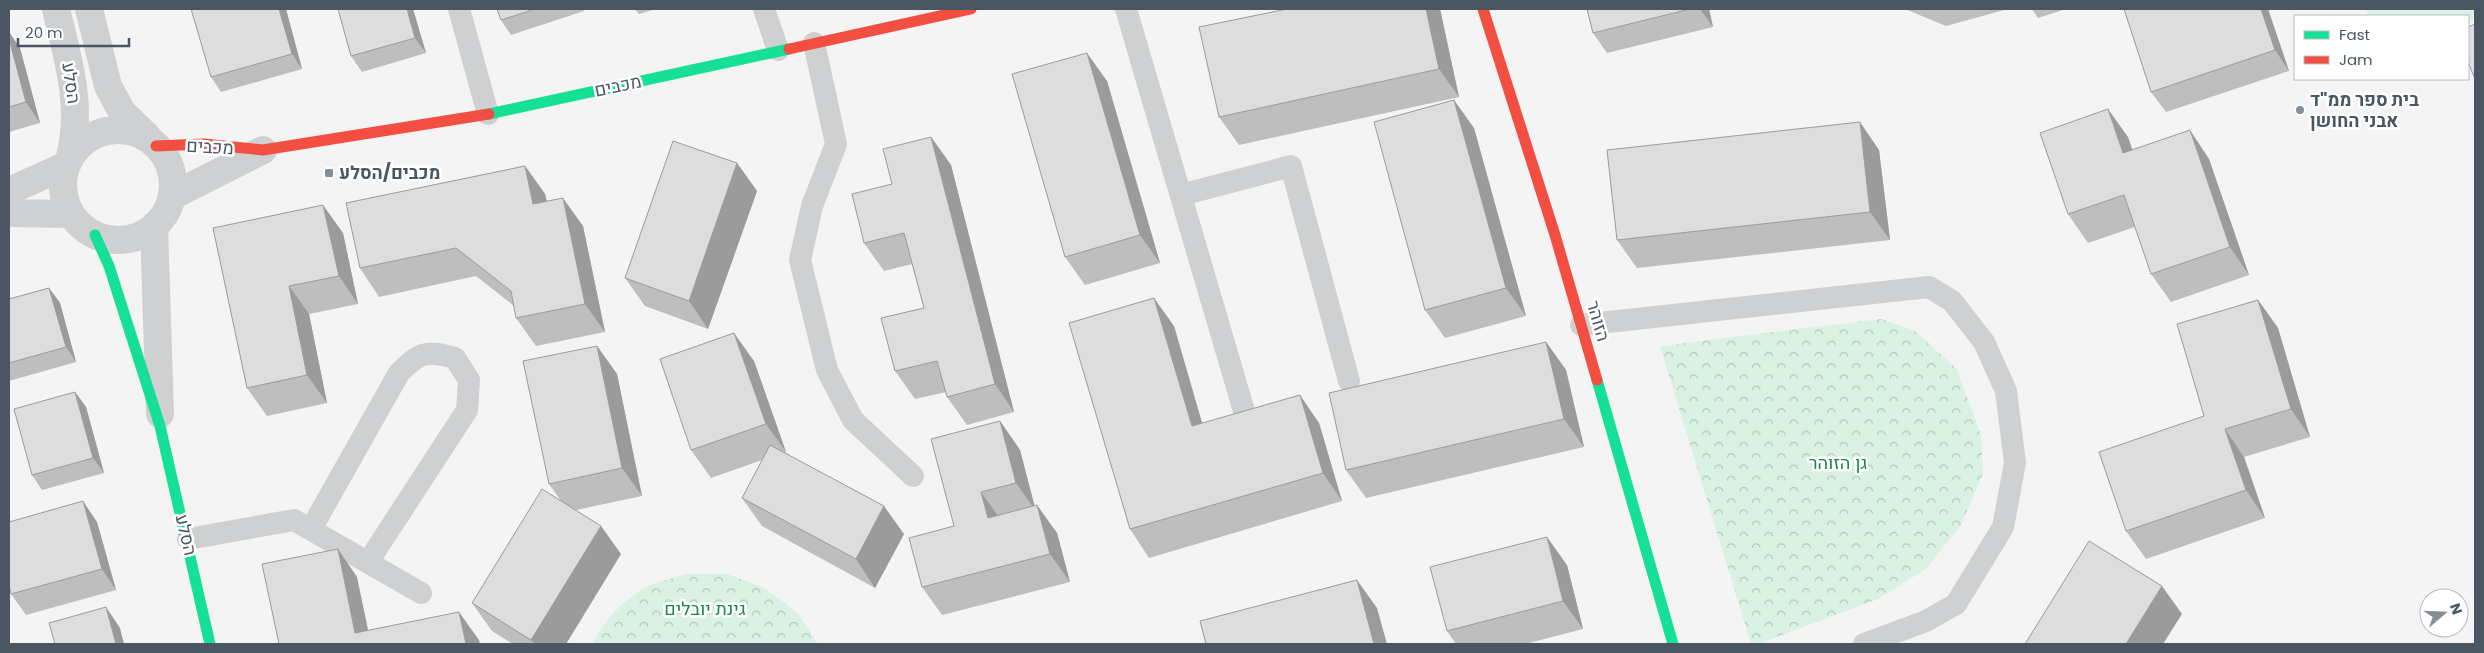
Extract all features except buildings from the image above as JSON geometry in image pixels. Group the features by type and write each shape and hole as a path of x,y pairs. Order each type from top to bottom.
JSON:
{"street":[{"name":"הסלע","path":"56,9 75,95 76,134 68,161"},
{"name":"הסלע","path":"89,9 108,86 122,112 152,141"},
{"name":"מכבים","path":"152,141 263,150 488,114 971,9"},
{"name":"הזוהר","path":"1483,9 1555,235 1673,644"},
{"path":"110,129 130,130 152,141 163,152 172,170 174,183 170,203 160,221 145,234 126,240 107,240 83,227 70,214 64,196 63,174 68,161 81,142 110,129"},
{"name":"מכבים","path":"172,196 263,150"},
{"path":"9,191 68,161"},
{"path":"9,213 70,214"},
{"name":"הסלע","path":"154,226 160,426"},
{"name":"הסלע","path":"95,235 109,266 160,426 188,539 210,644"}],"lane":[{"path":"458,9 488,114"},
{"path":"764,9 778,50"},
{"path":"1126,9 1244,411"},
{"path":"814,43 836,144 812,206 800,260 827,370 853,420 913,476"},
{"path":"1180,195 1290,166 1349,381"},
{"path":"1581,325 1929,287 1952,301 1984,342 2006,391 2015,463 2003,527 1956,604 1926,621 1864,644"},
{"path":"311,529 399,372 416,357 433,352 455,358 468,380 467,410 368,562"},
{"path":"188,539 294,520 421,593"},
{"path":"1911,644 1926,621"}],"green space":[{"path":"2366,9 2475,9 2475,19 2469,22 2469,15 2369,15"},
{"name":"גן הזוהר","path":"1881,319 1915,331 1957,369 1981,435 1983,474 1961,525 1926,569 1878,599 1758,644 1751,644 1660,346"},
{"name":"גינת יובלים","path":"687,574 727,574 765,588 798,613 818,644 593,644 609,618 635,594 653,584"}],"traffic: fast":[{"path":"489,114 789,49"},
{"path":"95,235 109,266 160,426 210,644"},
{"path":"1597,380 1673,644"}],"traffic: jam":[{"path":"789,49 971,9"},
{"path":"1483,9 1555,235 1597,380"},
{"path":"156,146 204,144 263,150 489,114"}],"place":[{"name":"בית ספר ממ\"ד אבני החושן","path":"2300,110"},
{"name":"מכבים/הסלע","path":"329,173"}]}
